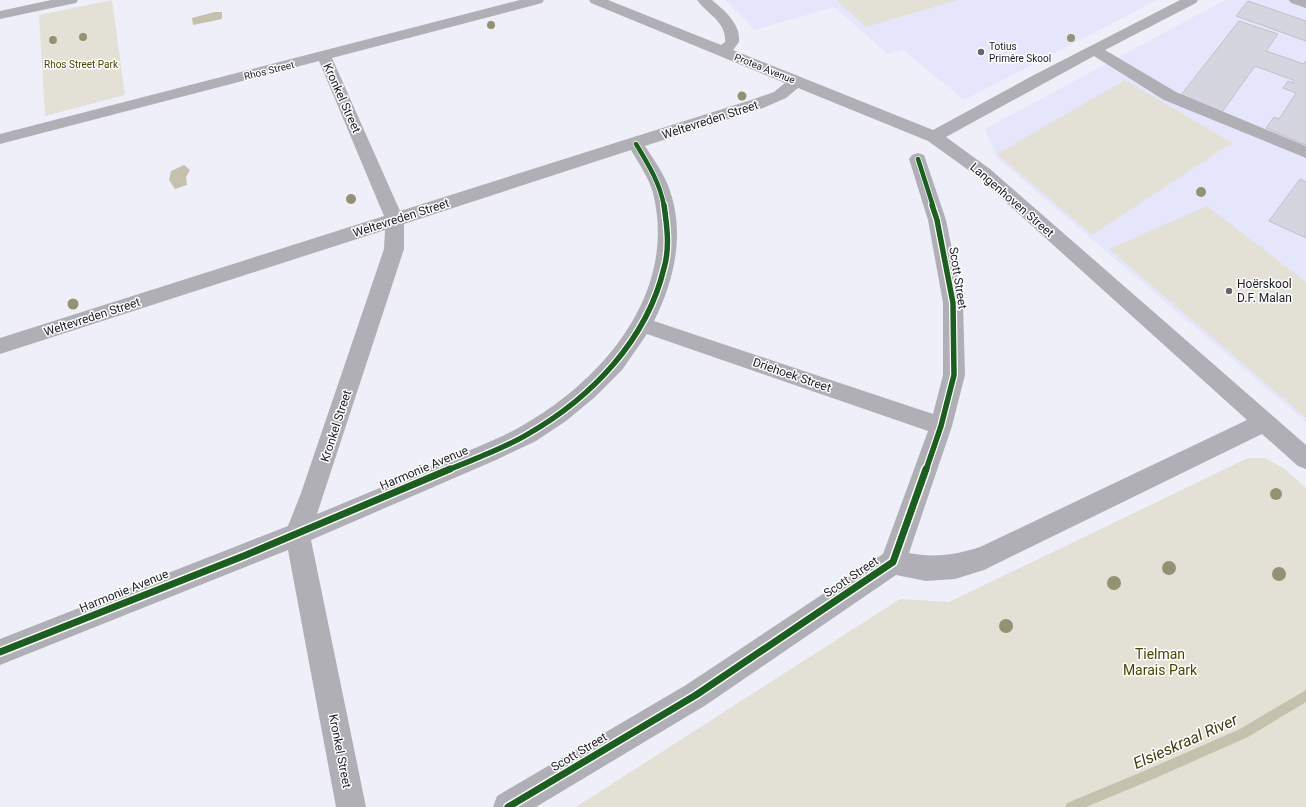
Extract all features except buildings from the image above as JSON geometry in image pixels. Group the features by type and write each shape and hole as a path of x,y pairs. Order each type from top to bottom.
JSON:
{"street":[{"path":"0,15 71,0"},
{"name":"Rhos Street","path":"0,139 538,0"},
{"name":"Protea Avenue","path":"596,0 934,137"},
{"path":"704,0 728,24 732,34 732,42 723,52"},
{"path":"1296,0 1306,4"},
{"path":"934,137 1188,1"},
{"path":"1094,50 1170,96 1306,152"},
{"name":"Kronkel Street","path":"324,56 395,220 394,249 313,494 297,534 351,807"},
{"name":"Weltevreden Street","path":"0,346 636,144 768,100 780,95 797,81"},
{"name":"Langenhoven Street","path":"934,137 984,173 1306,459"},
{"name":"Harmonie Avenue","path":"0,652 297,534 493,451 527,434 557,415 598,380 627,348 643,325 663,277 667,254 668,232 666,211 654,172 636,144"},
{"name":"Scott Street","path":"508,807 696,695 893,562 940,426 954,375 953,303 937,220 918,159"},
{"name":"Driehoek Street","path":"643,325 940,426"},
{"name":"Scott Street","path":"893,562 926,569 955,567 984,558 1265,422"}],"shaded area":[{"name":"Totius Primêre Skool","path":"725,0 1157,0 964,100 903,50 888,54 834,7 755,30"},
{"name":"Hoërskool D.F. Malan","path":"1225,0 1306,0 1306,422 998,159 985,129"},
{"path":"215,12 222,12 222,19 193,25 192,18"},
{"path":"184,165 190,170 186,177 187,185 175,189 169,180 171,171"}],"green space":[{"name":"Rhos Street Park","path":"112,0 125,95 45,116 39,15"},
{"path":"836,0 958,0 866,27"},
{"path":"1125,80 1232,143 1092,235 997,154"},
{"path":"1207,206 1306,282 1306,418 1109,249"},
{"name":"Tielman Marais Park","path":"1248,458 1265,458 1285,469 1306,488 1306,807 576,807 900,599 949,602"}],"waterway":[{"name":"Elsieskraal River","path":"1071,807 1147,776 1244,733 1306,696"}],"cycle path":[{"path":"0,652 246,555 488,453 528,434 558,414 588,390 614,364 637,334 654,301 665,267 668,231 662,193 654,174 636,144"},
{"path":"508,807 696,695 893,562 941,426 954,375 953,303 937,220 918,159"}],"place":[{"name":"Totius Primêre Skool","path":"981,52"},
{"name":"Hoërskool D.F. Malan","path":"1229,291"}]}
